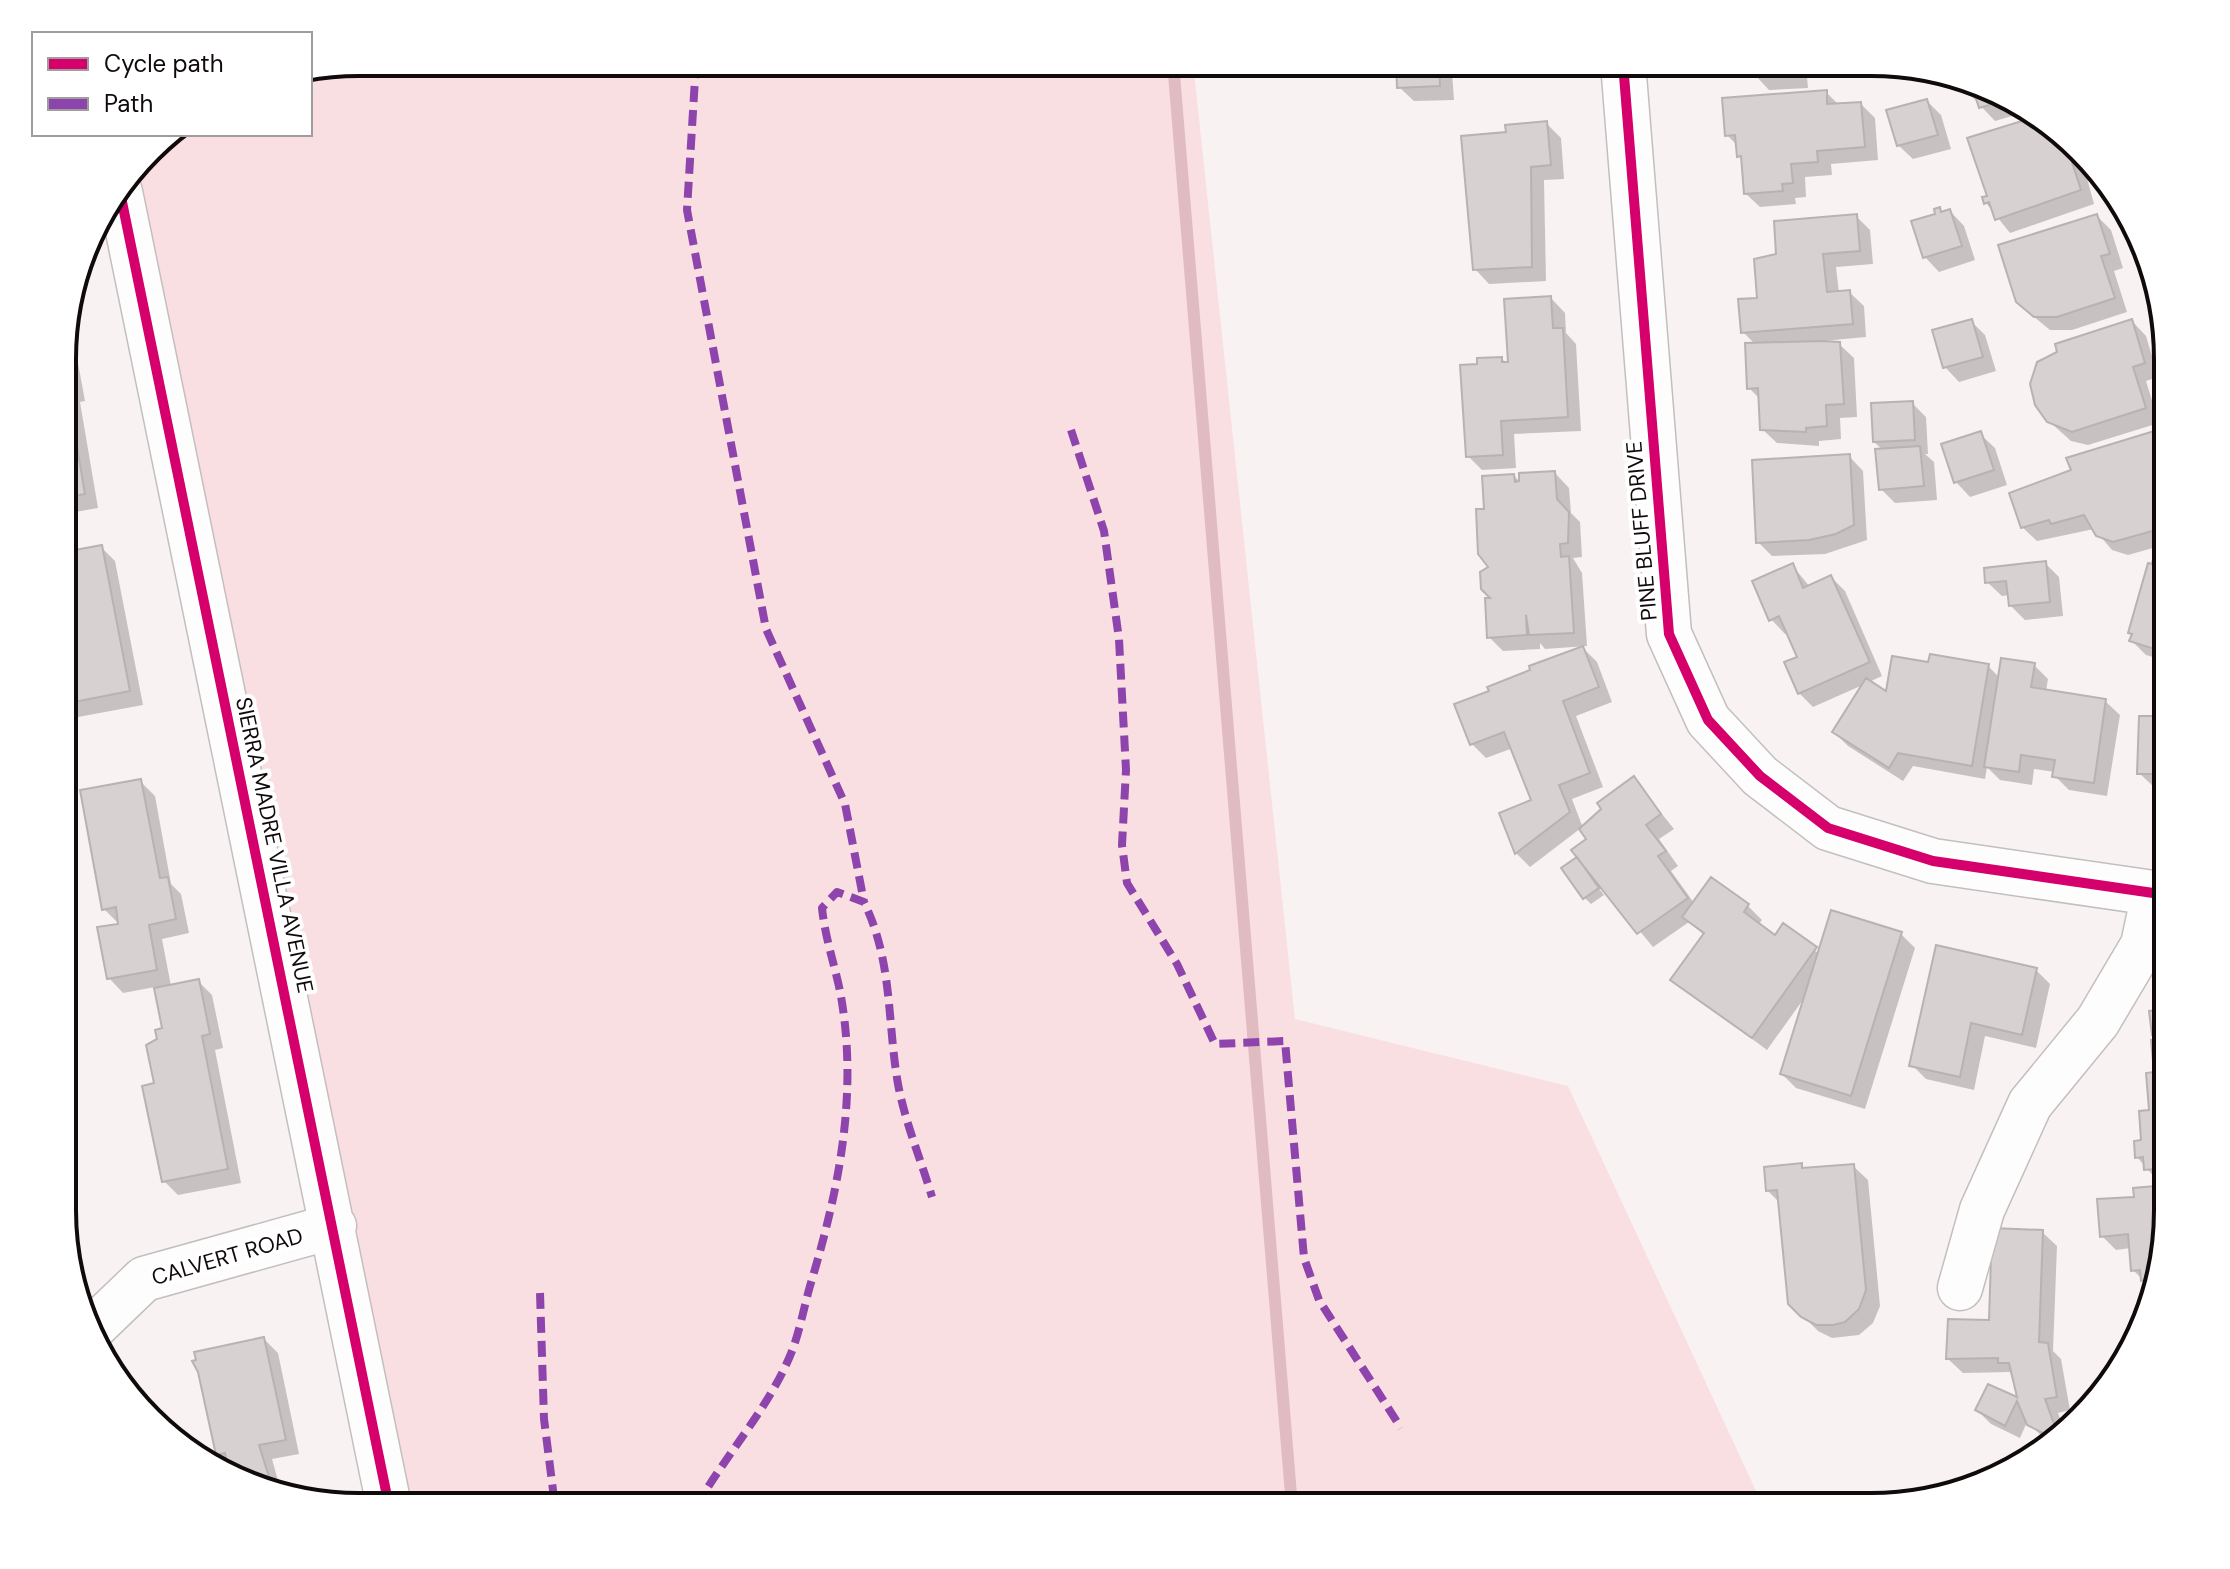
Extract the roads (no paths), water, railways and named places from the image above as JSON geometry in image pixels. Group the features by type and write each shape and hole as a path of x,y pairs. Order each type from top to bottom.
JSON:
{"street":[{"name":"PINE BLUFF DRIVE","path":"1624,77 1669,634 1708,720 1760,776 1828,828 1933,861 2154,893"},
{"name":"SIERRA MADRE VILLA AVENUE","path":"123,204 386,1492"},
{"path":"1960,1288 1982,1210 2030,1104 2098,1021 2143,945 2154,915"},
{"name":"CALVERT ROAD","path":"100,1322 144,1279 334,1226"}],"waterway":[{"path":"1174,77 1291,1493"}]}
